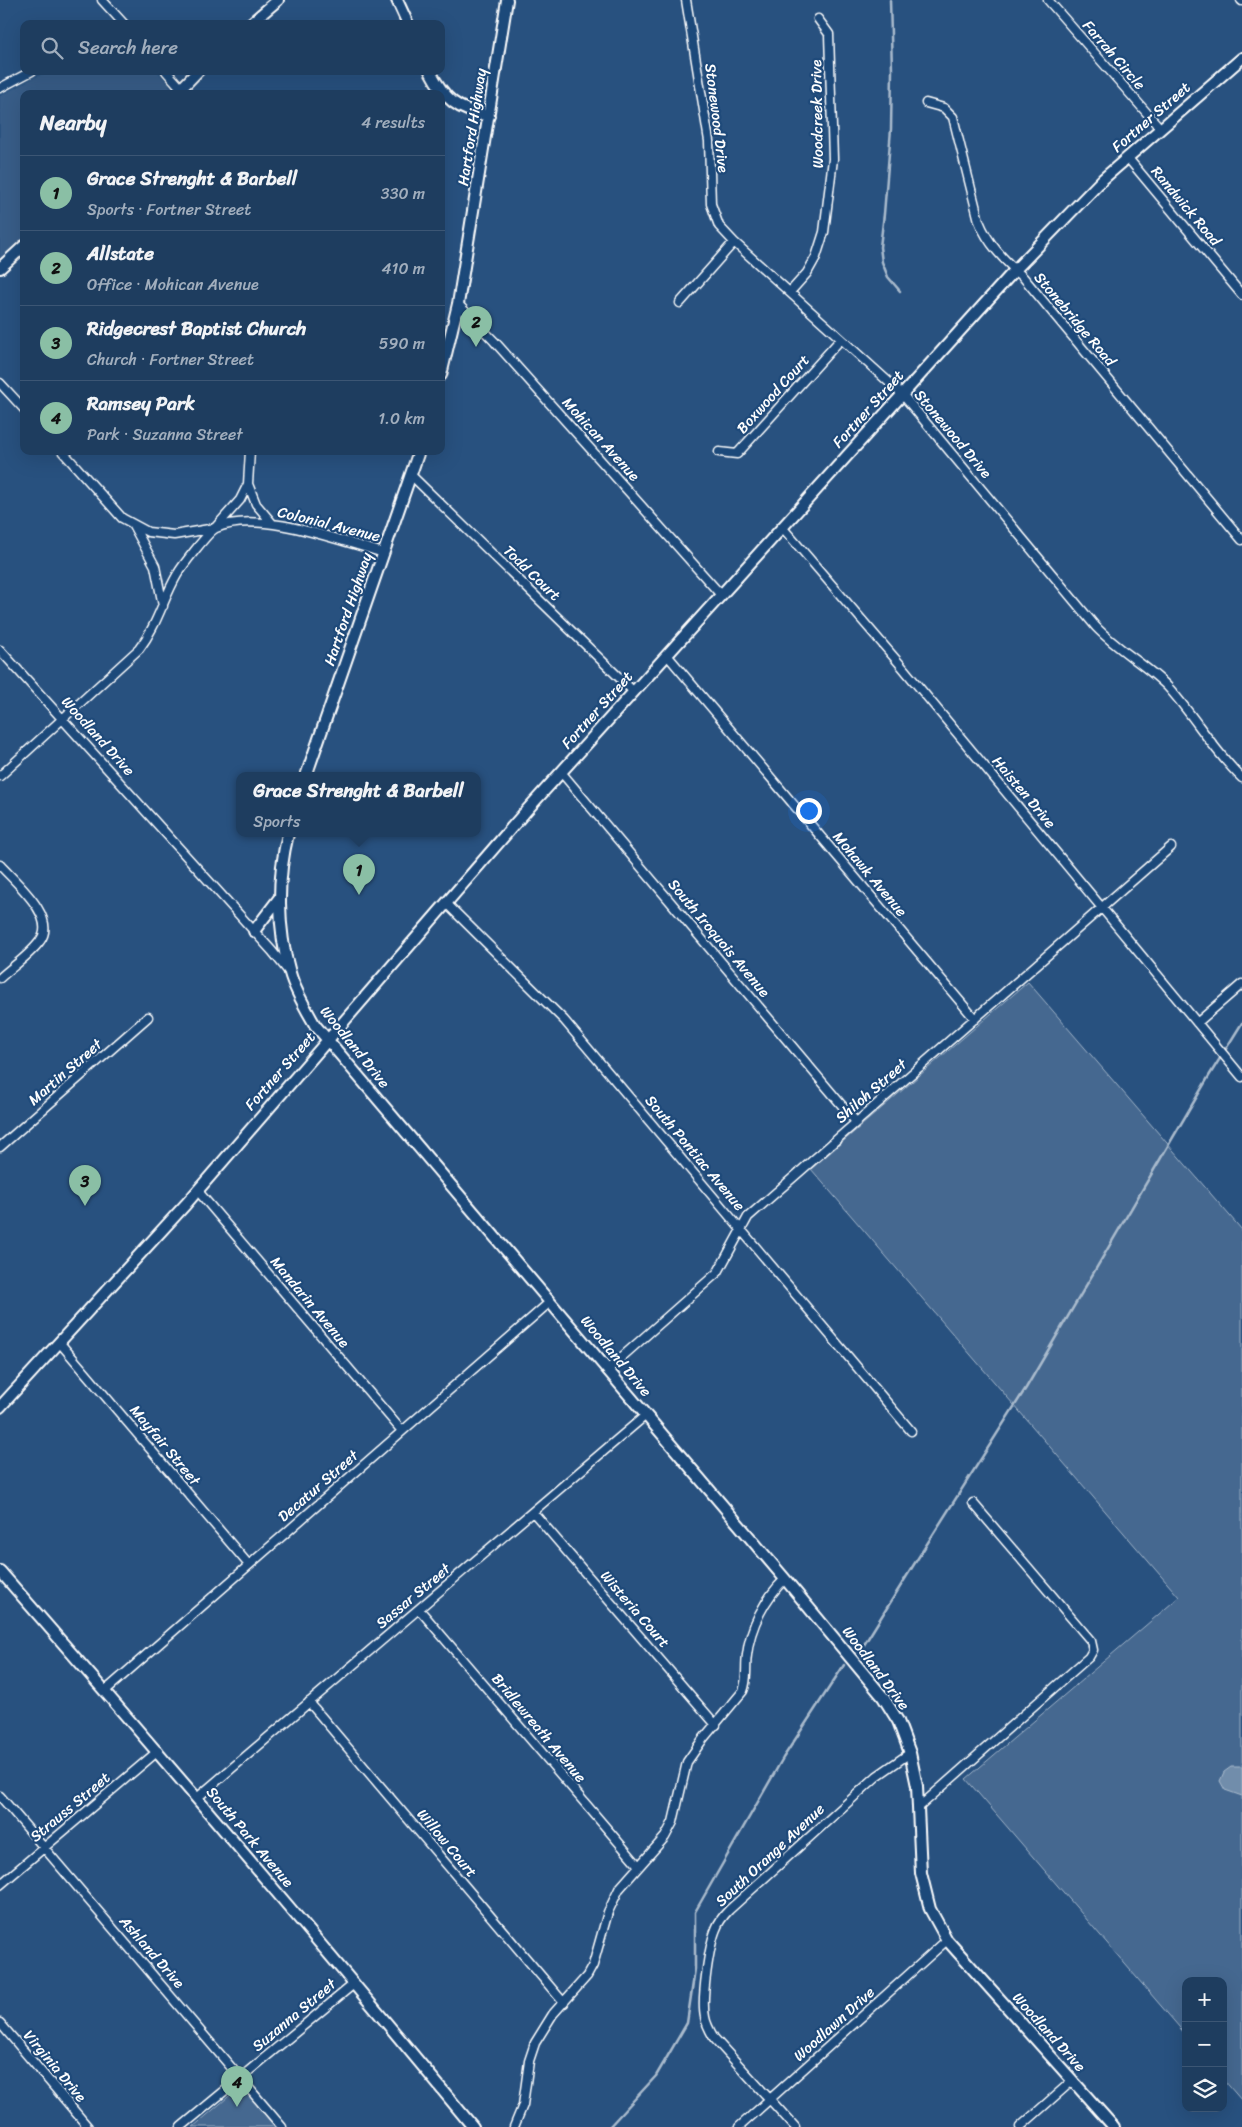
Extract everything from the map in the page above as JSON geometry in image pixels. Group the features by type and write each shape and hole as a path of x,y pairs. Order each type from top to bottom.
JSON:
{"street":[{"path":"102,0 120,20"},
{"path":"255,20 278,0"},
{"path":"397,0 406,20"},
{"name":"Hartford Highway","path":"445,340 458,304 507,0"},
{"name":"Stonewood Drive","path":"686,0 709,141 711,204 719,226 734,242 902,394 1096,627 1110,642 1152,672 1168,688 1242,778"},
{"name":"Farrah Circle","path":"1048,0 1160,128"},
{"name":"Woodcreek Drive","path":"790,292 807,273 822,244 833,159 829,34 818,19"},
{"name":"Fortner Street","path":"0,1407 197,1190 633,691 1015,270 1084,198 1127,157 1242,58"},
{"path":"0,88 24,75"},
{"path":"168,75 176,90"},
{"path":"179,90 194,75"},
{"path":"432,75 441,90"},
{"path":"445,95 465,110 489,116"},
{"name":"Stonebridge Road","path":"926,103 944,108 953,117 979,221 994,248 1015,270 1242,540"},
{"name":"Randwick Road","path":"1127,157 1242,295"},
{"path":"680,303 734,242"},
{"path":"0,268 20,250"},
{"name":"Mohican Avenue","path":"458,304 494,340 721,594"},
{"name":"Boxwood Court","path":"719,452 737,454 841,339"},
{"path":"0,383 20,405"},
{"path":"66,455 112,507 133,525 155,566 163,606"},
{"path":"0,776 139,649 154,627 177,575 240,500 248,484 250,455"},
{"name":"Hartford Highway","path":"307,772 418,455"},
{"name":"Todd Court","path":"411,476 633,691"},
{"path":"248,484 256,504 272,523"},
{"name":"Colonial Avenue","path":"133,525 148,532 174,536 248,522 272,523 384,553"},
{"name":"Haisten Drive","path":"782,527 905,670 1242,1077"},
{"name":"Woodland Drive","path":"0,650 290,973 315,1025 883,1697 898,1721 910,1753 917,1786 918,1852 925,1894 937,1924 947,1940 1114,2127"},
{"name":"Mohawk Avenue","path":"667,655 975,1019"},
{"name":"South Iroquois Avenue","path":"561,772 856,1122"},
{"path":"287,837 283,858 280,897 281,919 290,973"},
{"name":"Shiloh Street","path":"607,1370 718,1272 748,1217 1171,847"},
{"path":"0,865 42,914 46,926 40,942 0,978"},
{"path":"254,931 280,897"},
{"name":"South Pontiac Avenue","path":"446,903 564,1020 911,1431"},
{"path":"1197,1023 1242,984"},
{"name":"Martin Street","path":"0,1148 148,1017"},
{"name":"Mandarin Avenue","path":"197,1190 402,1431"},
{"name":"Decatur Street","path":"105,1691 550,1302"},
{"name":"Mayfair Street","path":"60,1343 249,1565"},
{"name":"Sassar Street","path":"197,1798 646,1415"},
{"path":"918,1808 1089,1657 1093,1650 1091,1641 973,1502"},
{"name":"Wisteria Court","path":"533,1512 716,1725"},
{"name":"South Park Avenue","path":"0,1571 158,1751 355,1983 473,2127"},
{"path":"514,2127 523,2105 529,2061 535,2043 553,2014 580,1986 590,1971 613,1899 618,1889 665,1837 673,1822 687,1762 743,1690 746,1681 748,1648 758,1617 774,1590 785,1579"},
{"name":"Bridlewreath Avenue","path":"419,1609 638,1865"},
{"name":"Willow Court","path":"309,1702 564,2003"},
{"name":"Strauss Street","path":"0,1885 158,1751"},
{"name":"South Orange Avenue","path":"795,2127 714,2038 705,2018 703,2004 715,1930 720,1919 729,1910 877,1776 910,1753"},
{"name":"Ashland Drive","path":"0,1796 282,2127"},
{"name":"Woodlawn Drive","path":"739,2127 947,1940"},
{"name":"Suzanna Street","path":"181,2127 355,1983"},
{"name":"Virginia Drive","path":"0,2023 88,2127"},
{"path":"1020,2127 1072,2080"}],"shaded area":[{"path":"41,75 161,75 169,84 170,89 20,90 20,242 0,261 0,96"},
{"path":"1028,982 1242,1230 1242,2101 1227,2084 1227,1977 1182,1977 1182,2030 966,1779 1179,1597 811,1169"},
{"path":"1231,1767 1242,1767 1242,1796 1225,1790 1220,1781 1224,1772"},
{"path":"241,2086 275,2127 193,2127"}],"waterway":[{"path":"890,0 891,129 880,247 882,262 888,277 900,291"},
{"path":"862,1648 1026,1388 1242,1023"},
{"path":"609,2127 656,2076 687,2023 695,1969 695,1912 783,1758 844,1665"}],"place":[{"name":"Allstate","path":"476,347"},
{"name":"Grace Strenght & Barbell","path":"359,895"},
{"name":"Ridgecrest Baptist Church","path":"85,1206"},
{"name":"Ramsey Park","path":"237,2107"}]}
